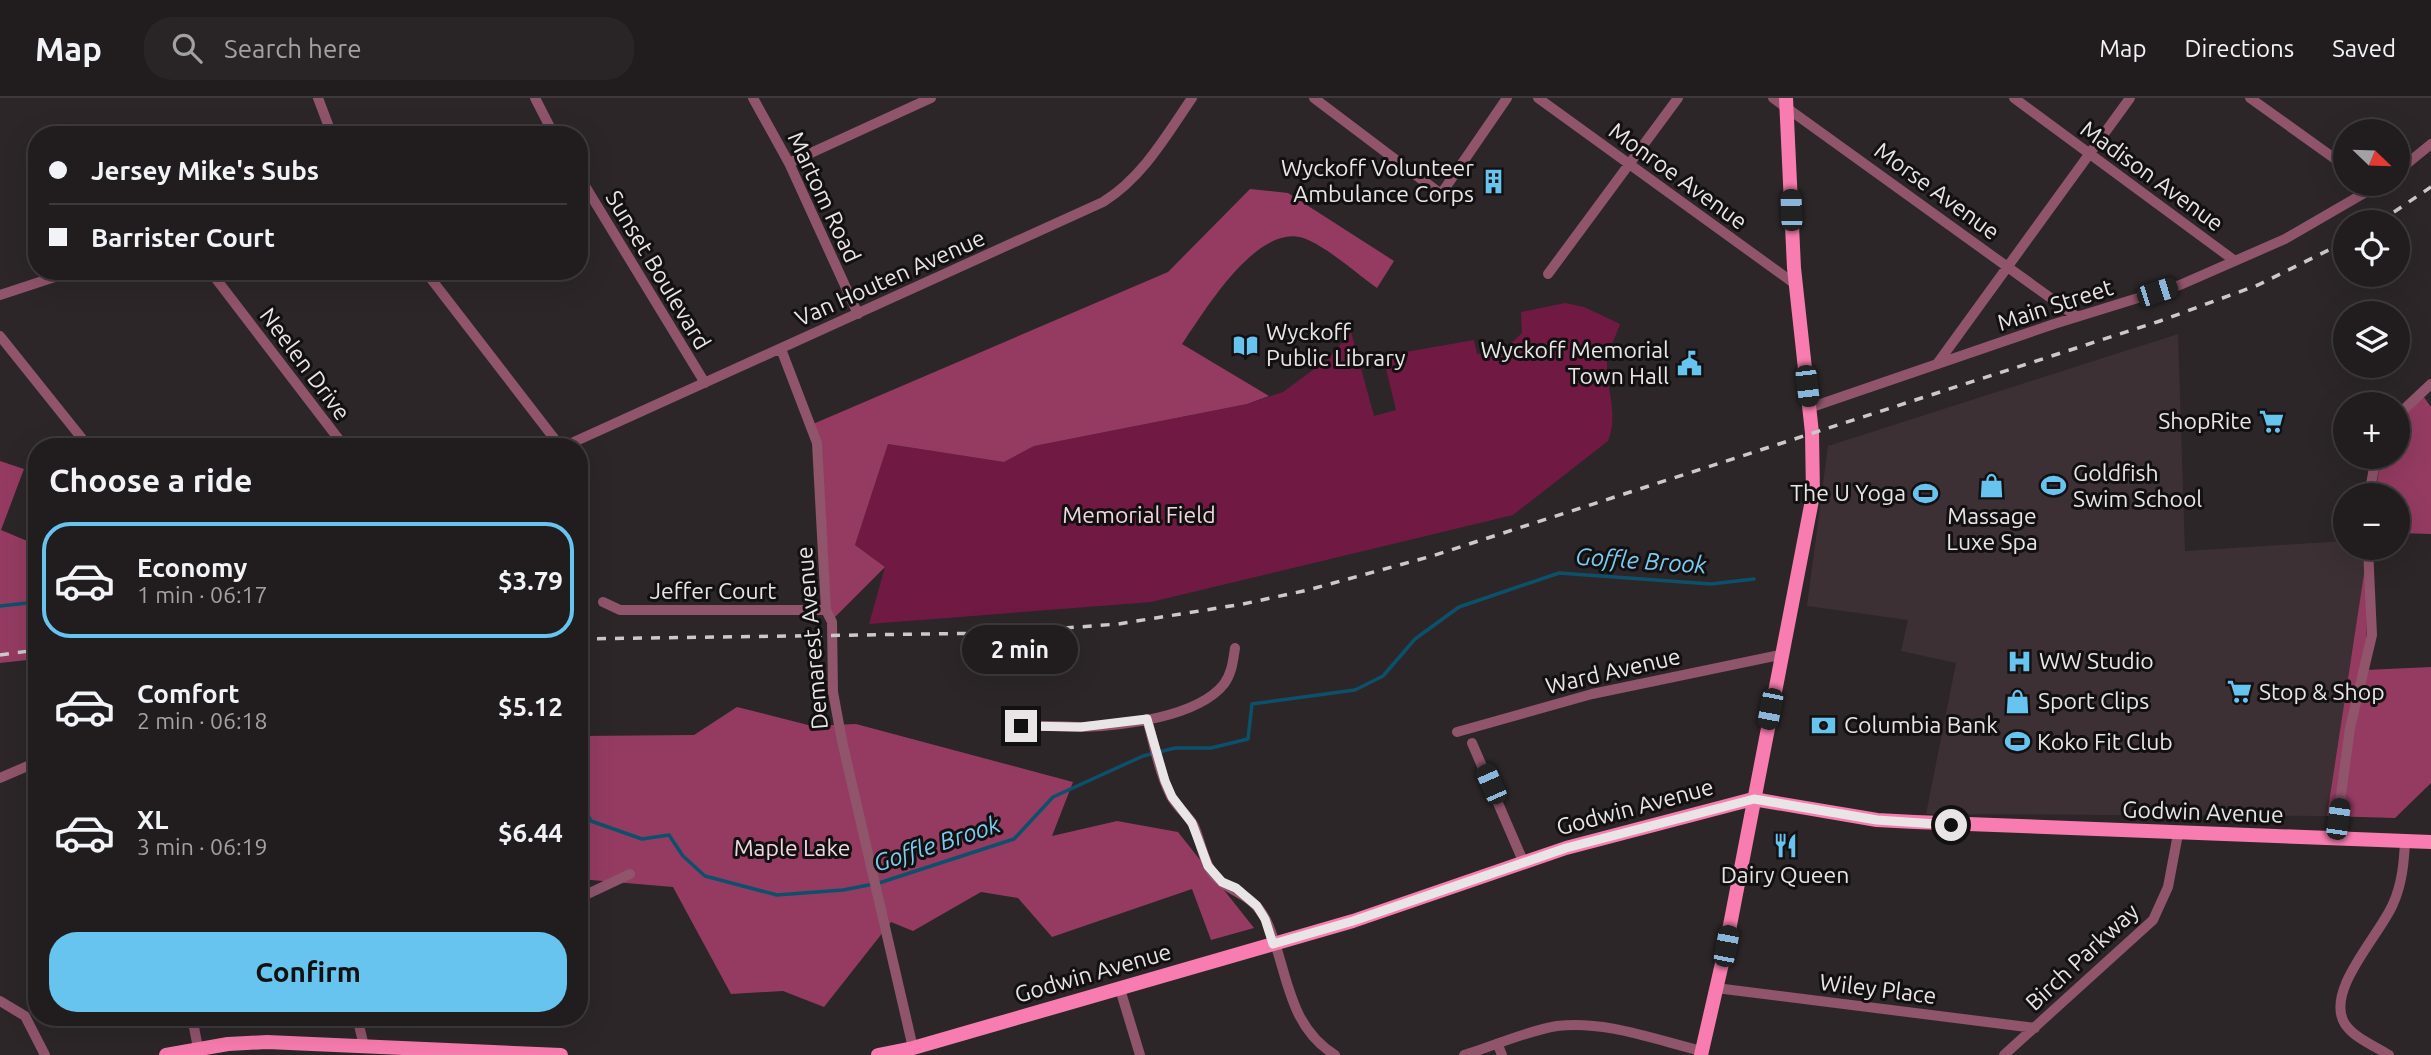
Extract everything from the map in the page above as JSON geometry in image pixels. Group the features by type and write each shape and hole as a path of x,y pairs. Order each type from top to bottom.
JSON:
{"main road":[{"path":"1701,1053 1813,495 1814,458 1795,284 1786,103"},
{"name":"Godwin Avenue","path":"878,1055 913,1048 1353,921 1523,861 1754,799 1877,820 2431,842"},
{"path":"166,1055 198,1048 267,1042 561,1055"}],"street":[{"path":"318,98 329,126"},
{"path":"535,98 549,126"},
{"name":"Martom Road","path":"752,98 789,163 858,314"},
{"path":"789,163 931,98"},
{"name":"Van Houten Avenue","path":"583,438 1093,207 1117,193 1143,168 1192,98"},
{"path":"1314,98 1441,194 1507,98"},
{"name":"Monroe Avenue","path":"1538,98 1795,284"},
{"path":"1548,274 1678,98"},
{"name":"Morse Avenue","path":"1773,98 1786,103 2077,317"},
{"name":"Madison Avenue","path":"2014,98 2235,261"},
{"path":"1936,364 2130,98"},
{"path":"2250,98 2333,157"},
{"path":"2410,161 2431,144"},
{"name":"Sunset Boulevard","path":"588,191 705,383"},
{"name":"Main Street","path":"1809,408 2180,285 2322,220 2358,196"},
{"path":"0,295 46,280"},
{"name":"Neelen Drive","path":"217,280 338,438"},
{"path":"432,280 553,438"},
{"path":"0,336 82,438"},
{"name":"Demarest Avenue","path":"781,349 814,428 817,443 826,610 832,622 833,692 913,1048"},
{"path":"2410,404 2431,384"},
{"path":"2335,840 2350,728 2372,635 2369,560"},
{"name":"Jeffer Court","path":"603,602 620,610 826,610"},
{"path":"1007,729 1036,724 1111,725 1182,710 1216,691 1229,675 1235,648"},
{"name":"Ward Avenue","path":"1457,732 1592,694 1780,655"},
{"path":"1147,719 1165,781 1172,797 1192,823 1208,866 1222,882 1236,888 1257,906 1265,919 1301,1019 1316,1040 1335,1055"},
{"path":"1472,743 1523,861"},
{"path":"0,778 28,766"},
{"name":"Birch Parkway","path":"2004,1055 2152,920 2166,893 2178,834"},
{"path":"2389,1055 2351,1031 2341,1013 2339,1003 2345,983 2394,902 2400,881 2404,841"},
{"path":"588,894 630,874"},
{"name":"Wiley Place","path":"1716,988 2035,1028"},
{"path":"1120,989 1140,1055"},
{"path":"0,1001 25,1016 28,1022"},
{"path":"1464,1055 1500,1050 1542,1030 1568,1025 1605,1028 1701,1053"},
{"path":"30,1026 46,1055"},
{"path":"194,1026 198,1048"},
{"path":"359,1026 364,1046"}],"shaded area":[{"path":"2178,334 2185,551 2333,542 2333,560 2367,560 2361,651 2327,816 1926,814 1956,663 1901,651 1908,620 1807,606 1828,446"}],"green space":[{"path":"1250,189 1288,193 1394,261 1377,288 1315,243 1288,236 1270,242 1235,272 1182,344 1269,396 1247,404 1034,446 1004,462 888,444 855,545 885,567 829,623 813,424 1168,272"},
{"name":"Memorial Field","path":"1565,303 1584,307 1620,324 1607,362 1612,411 1611,431 1608,441 1513,515 1151,602 869,624 885,567 855,545 888,444 1004,462 1034,446 1247,404 1283,392 1328,359 1351,332 1374,416 1396,410 1383,356 1474,340 1477,354 1507,347 1522,333 1521,312"},
{"path":"2421,393 2431,407 2431,534 2410,533 2410,483 2377,483 2379,469 2410,469 2410,407"},
{"path":"0,461 24,469 1,530 28,541 28,660 0,663"},
{"path":"2368,560 2366,670 2431,667 2431,783 2395,818 2327,816"},
{"name":"Maple Lake","path":"737,707 812,726 856,724 1073,782 1052,836 1117,821 1178,832 1254,928 1211,940 1192,889 1052,937 1018,898 981,892 913,931 891,922 824,1007 783,991 731,994 673,887 588,880 588,736 694,735"}],"waterway":[{"name":"Goffle Brook","path":"588,815 591,821 642,839 669,835 683,856 705,876 777,895 843,890 879,883 1014,839 1053,797 1143,756 1175,748 1211,748 1248,739 1252,704 1355,690 1383,676 1415,639 1459,607 1559,573 1711,584 1754,579"},
{"name":"Goffle Brook","path":"0,606 28,603"}],"railway":[{"path":"2397,210 2431,187"},
{"path":"588,639 998,633 1118,624 1243,604 1308,590 1432,556 2160,321 2258,285 2333,248"},
{"path":"0,655 28,651"}],"place":[{"name":"Wyckoff Volunteer Ambulance Corps","path":"1494,181"},
{"name":"Wyckoff Public Library","path":"1246,345"},
{"name":"Wyckoff Memorial Town Hall","path":"1689,363"},
{"name":"ShopRite","path":"2272,421"},
{"name":"Massage Luxe Spa","path":"1992,486"},
{"name":"Goldfish Swim School","path":"2053,486"},
{"name":"The U Yoga","path":"1926,493"},
{"name":"WW Studio","path":"2019,661"},
{"name":"Stop & Shop","path":"2239,692"},
{"name":"Sport Clips","path":"2018,701"},
{"name":"Columbia Bank","path":"1824,725"},
{"name":"Koko Fit Club","path":"2017,742"},
{"name":"Dairy Queen","path":"1785,845"}],"route":[{"path":"1021,726 1036,724 1081,727 1147,719 1165,781 1181,811 1192,823 1208,866 1222,882 1236,888 1257,906 1265,919 1273,944 1353,921 1497,869 1566,848 1754,799 1877,820 1951,825"}]}
